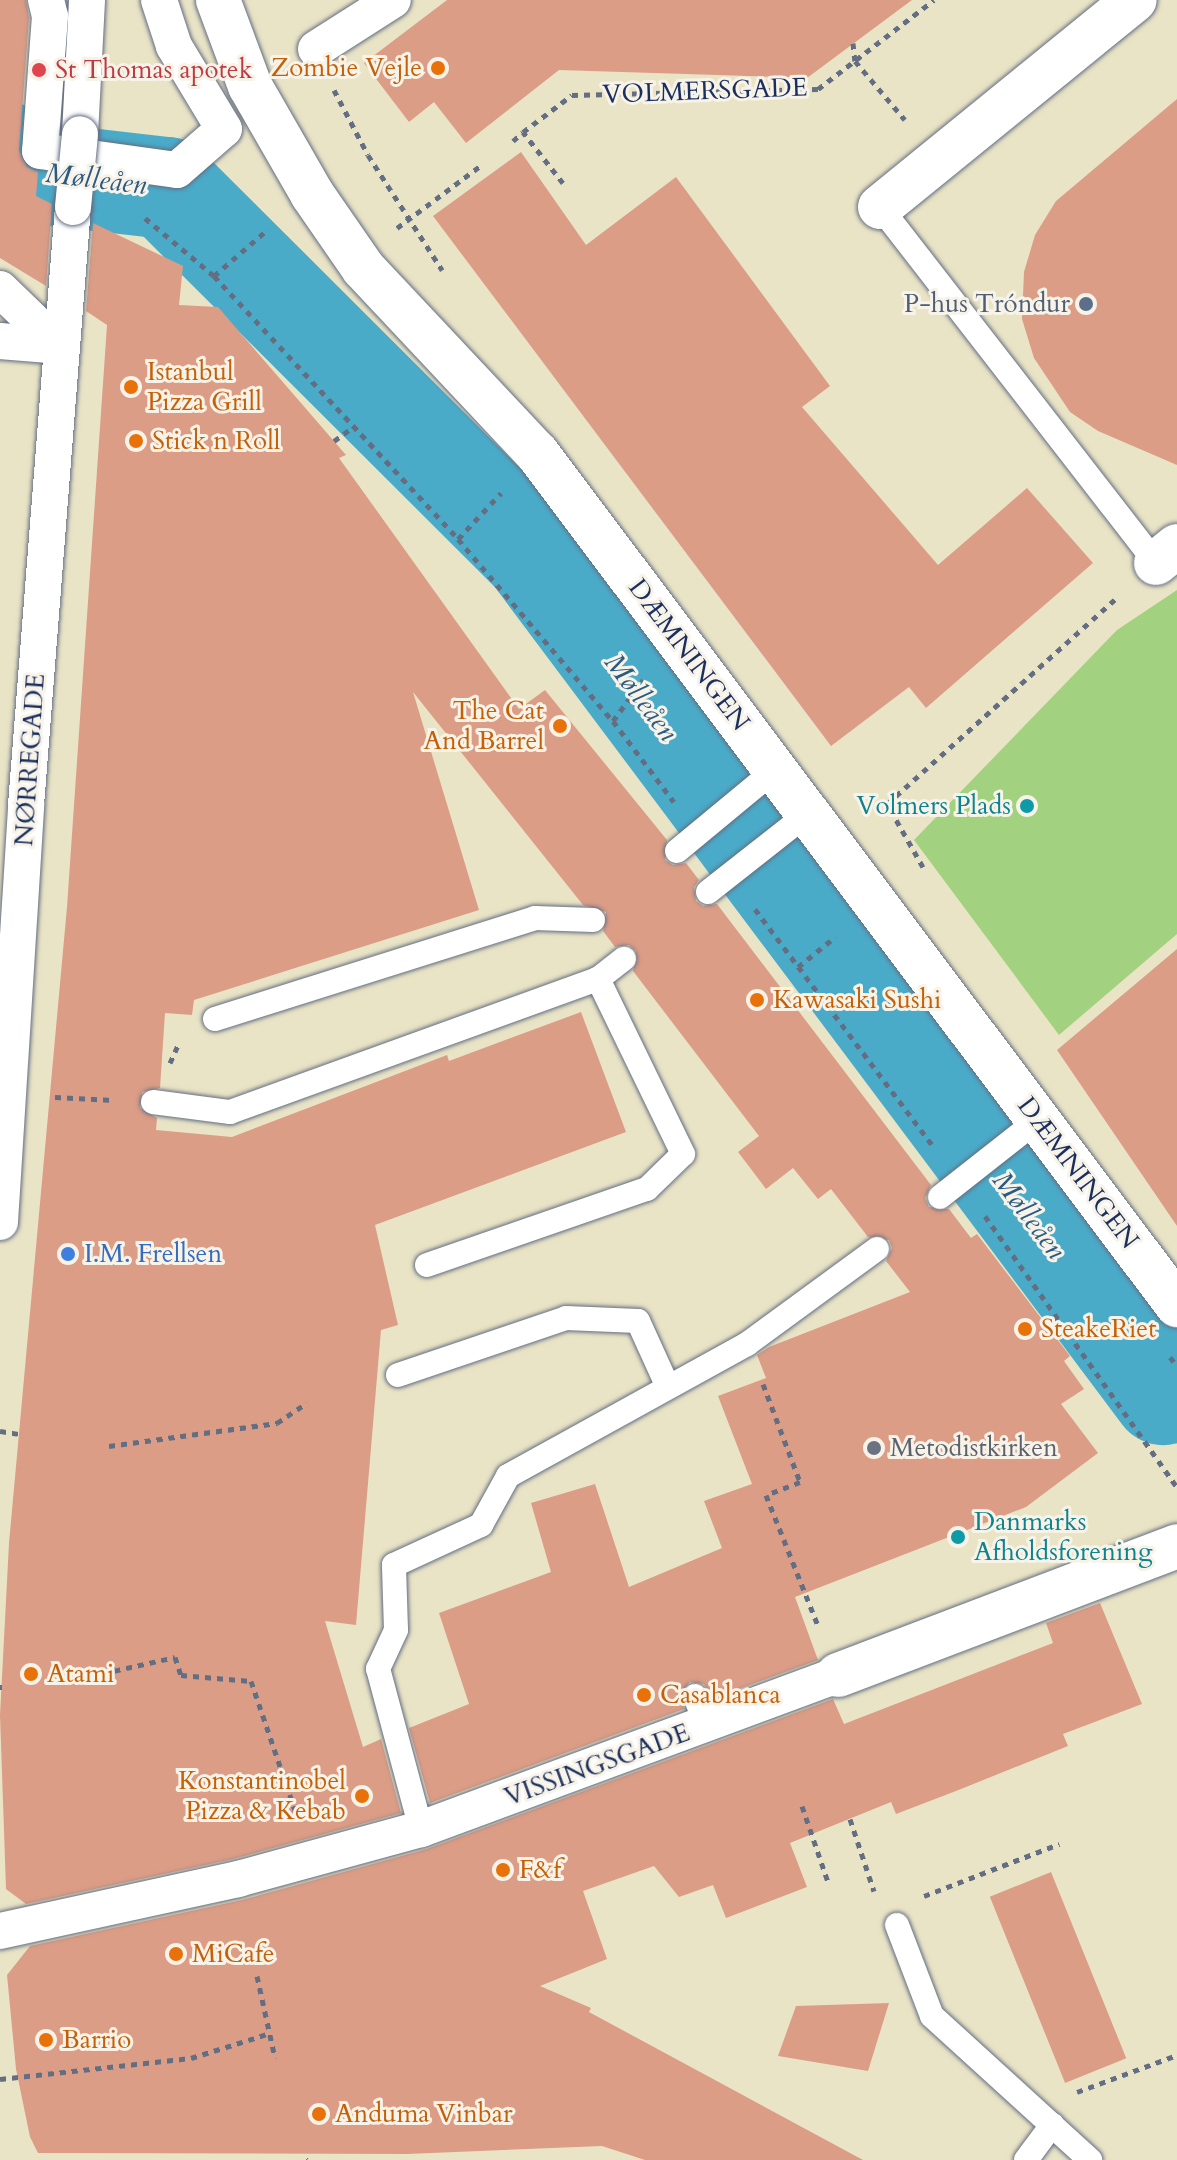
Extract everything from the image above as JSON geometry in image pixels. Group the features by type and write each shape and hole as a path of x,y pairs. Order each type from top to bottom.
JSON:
{"street":[{"path":"46,0 50,16 40,151 177,170 224,129 174,46 159,0"},
{"name":"NØRREGADE","path":"0,1222 11,1095 13,804 80,134 87,0"},
{"name":"DÆMNINGEN","path":"218,0 250,86 312,194 357,259 419,332 537,453 807,814 1022,1132 1177,1305"},
{"path":"316,49 393,0"},
{"path":"880,207 1135,0"},
{"path":"0,289 59,346"},
{"path":"0,341 59,346"},
{"name":"VISSINGSGADE","path":"0,1931 310,1859 421,1829 700,1710 838,1675 1177,1546"}],"lane":[{"path":"880,207 1167,555"},
{"path":"677,851 775,770"},
{"path":"708,892 807,814"},
{"path":"215,1019 535,918 593,920"},
{"path":"153,1102 230,1112 598,979 624,959"},
{"path":"427,1265 647,1189 683,1154 598,979"},
{"path":"940,1197 1022,1132"},
{"path":"421,1829 378,1669 396,1630 394,1565 481,1525 508,1476 667,1385 747,1344 877,1249"},
{"path":"398,1375 566,1318 638,1321 667,1385"},
{"path":"891,1918 932,2016 1090,2160"},
{"path":"1026,2160 1052,2125"}],"path":[{"name":"VOLMERSGADE","path":"513,141 572,95 818,89 934,0"},
{"path":"853,43 855,61 938,160"},
{"path":"523,132 563,183"},
{"path":"357,259 483,164"},
{"path":"73,207 151,219 214,276 458,539 613,721 697,834"},
{"path":"214,276 268,229"},
{"path":"334,441 352,428"},
{"path":"458,539 508,486"},
{"path":"923,867 887,804 1167,555"},
{"path":"613,721 650,669"},
{"path":"729,876 965,1179 1177,1487"},
{"path":"798,967 848,926"},
{"path":"11,1095 153,1102 184,1033 215,1019"},
{"path":"747,1344 800,1482 766,1495 838,1675"},
{"path":"109,1446 277,1423 307,1403"},
{"path":"0,1431 20,1434"},
{"path":"91,1676 175,1657 181,1675 251,1681 310,1859"},
{"path":"802,1806 829,1885"},
{"path":"850,1819 891,1918 1059,1844"},
{"path":"257,1976 267,2034 275,2058"},
{"path":"0,2079 191,2058 267,2034"},
{"path":"1052,2125 1079,2089 1177,2055"}],"green space":[{"name":"Volmers Plads","path":"1177,590 1177,934 1059,1035 914,840 1117,630"}],"building":[{"path":"0,0 26,0 29,18 19,150 27,167 38,172 36,196 52,204 46,286 0,258"},
{"path":"447,0 912,0 807,78 559,70 466,143 434,102 409,122 364,63"},
{"name":"P-hus Tróndur","path":"1177,99 1177,465 1098,431 1070,412 1034,358 1022,319 1024,272 1035,235 1056,201"},
{"path":"521,152 586,245 676,177 830,386 802,407 938,565 1027,488 1093,563 926,708 909,687 831,746 433,216"},
{"path":"93,223 183,266 179,305 218,307 346,455 339,458 519,709 545,690 667,840 665,860 673,865 686,863 699,880 694,887 696,901 703,906 717,904 931,1185 925,1198 929,1207 949,1209 971,1238 977,1234 1070,1356 1064,1361 1084,1389 1061,1404 1098,1453 1026,1507 795,1597 818,1660 712,1699 704,1684 690,1682 680,1693 684,1709 430,1803 409,1728 469,1704 439,1613 551,1572 531,1503 595,1484 629,1587 722,1548 704,1501 752,1484 718,1396 766,1378 757,1355 769,1347 910,1292 886,1261 892,1248 889,1240 868,1237 831,1189 818,1199 793,1168 766,1189 738,1152 759,1136 633,971 636,951 629,945 615,947 603,931 606,912 583,905 413,692 479,910 194,1000 192,1015 165,1013 160,1088 142,1092 140,1108 157,1118 156,1130 232,1137 447,1055 449,1061 581,1012 626,1132 375,1225 398,1325 381,1330 356,1625 325,1621 363,1747 381,1739 401,1813 233,1859 26,1904 6,1889 0,1715 9,1543 67,907 107,325 86,311"},
{"path":"1177,949 1177,1226 1057,1050"},
{"path":"1100,1603 1142,1704 1063,1734 1068,1746 956,1791 896,1814 891,1802 790,1843 807,1887 726,1918 713,1885 679,1897 654,1866 583,1891 607,1959 540,1986 591,2008 589,2012 863,2160 645,2160 602,2146 407,2154 38,2153 30,2137 16,2069 7,1975 30,1946 242,1900 427,1849 833,1699 844,1724 1053,1643 1046,1623"},
{"path":"1051,1872 1126,2058 1065,2083 990,1897"},
{"path":"889,2003 868,2071 778,2056 796,2006"}],"waterway":[{"name":"Mølleåen","path":"0,150 35,173 167,188 533,553 1163,1394"}],"place":[{"name":"Zombie Vejle","path":"438,68"},
{"name":"St Thomas apotek","path":"39,70"},
{"name":"P-hus Tróndur","path":"1086,304"},
{"name":"Istanbul Pizza Grill","path":"131,387"},
{"name":"Stick n Roll","path":"136,441"},
{"name":"The Cat And Barrel","path":"560,726"},
{"name":"Volmers Plads","path":"1027,806"},
{"name":"Kawasaki Sushi","path":"757,1000"},
{"name":"I.M. Frellsen","path":"68,1254"},
{"name":"SteakeRiet","path":"1025,1329"},
{"name":"Metodistkirken","path":"874,1448"},
{"name":"Danmarks Afholdsforening","path":"958,1537"},
{"name":"Atami","path":"31,1674"},
{"name":"Casablanca","path":"644,1695"},
{"name":"Konstantinobel Pizza & Kebab","path":"362,1796"},
{"name":"F&f","path":"503,1870"},
{"name":"MiCafe","path":"176,1954"},
{"name":"Barrio","path":"46,2040"},
{"name":"Anduma Vinbar","path":"319,2114"}]}
